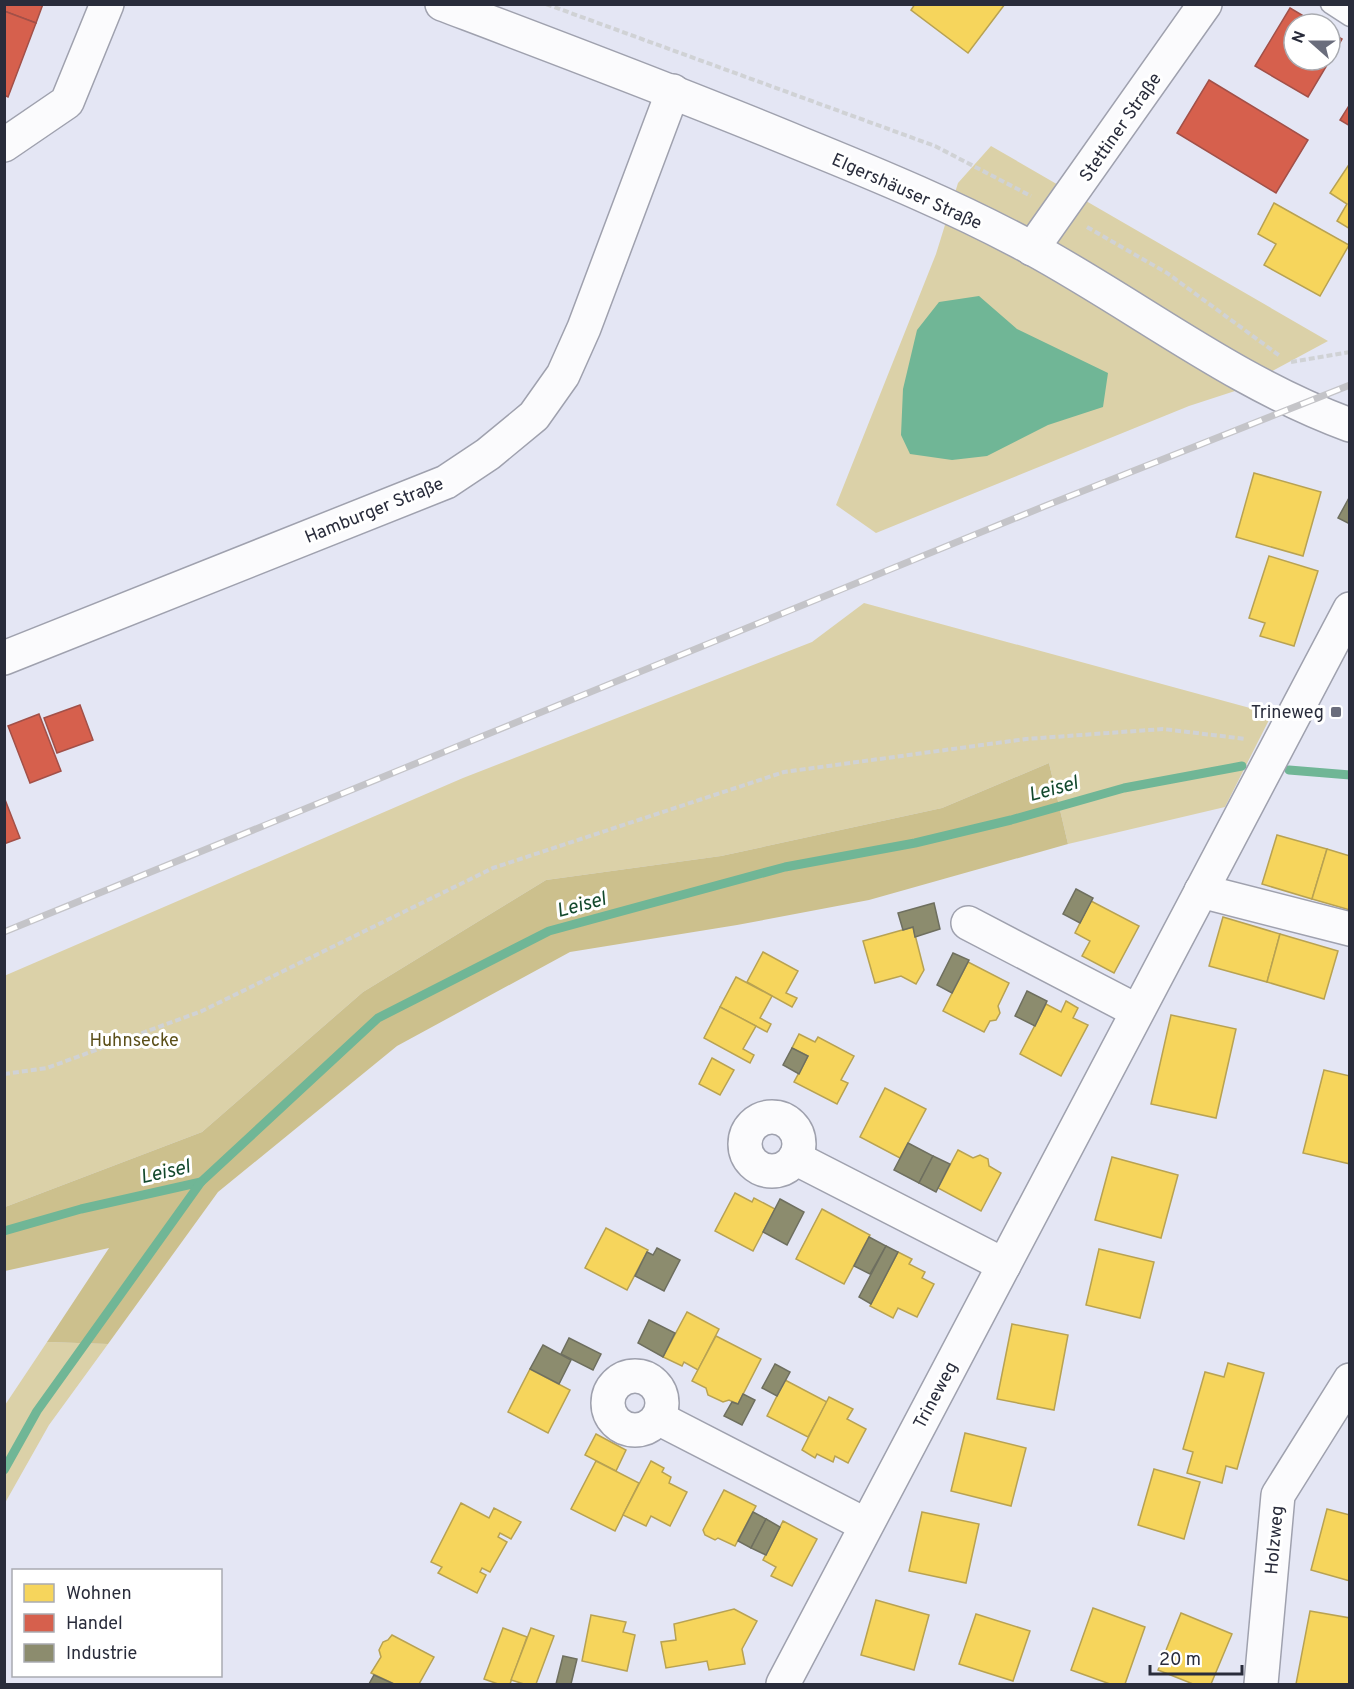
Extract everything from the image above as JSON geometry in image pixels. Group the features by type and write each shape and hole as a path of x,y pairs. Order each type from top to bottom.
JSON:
{"street":[{"path":"4,145 67,102 107,4"},
{"name":"Elgershäuser Straße","path":"442,4 673,91 903,185 1032,249 1248,379 1297,404 1350,425"},
{"name":"Stettiner Straße","path":"1032,249 1206,4"},
{"name":"Hamburger Straße","path":"4,658 446,482 488,454 534,416 563,375 584,328 673,91"},
{"name":"Trineweg","path":"783,1684 1350,609"},
{"path":"1201,891 1350,929"},
{"path":"968,923 1137,1011"},
{"path":"795,1158 1004,1265"},
{"name":"Holzweg","path":"1261,1684 1278,1495 1350,1380"},
{"path":"658,1418 866,1526"}],"lane":[{"path":"1330,4 1350,17"}],"path":[{"path":"4,1074 47,1068 202,1011 493,868 784,772 1026,739 1163,729 1233,736 1277,747"}],"green space":[{"path":"991,146 1328,341 1235,391 1189,406 876,533 836,505 936,254 958,183"},
{"name":"Huhnsecke","path":"864,603 1272,714 1225,807 1068,844 1049,763 942,808 721,856 546,880 363,992 202,1132 5,1207 4,976 463,778 812,642"},
{"path":"47,1342 108,1344 49,1425 5,1503 5,1405"}],"shaded area":[{"path":"979,296 1017,329 1108,373 1103,407 1048,425 987,456 952,460 910,454 901,435 903,389 917,330 939,302"},
{"path":"1049,763 1068,844 869,900 737,925 570,952 397,1046 218,1192 108,1344 47,1342 109,1248 5,1271 5,1207 202,1132 363,992 546,880 721,856 942,808"}],"building: Wohnen":[{"path":"915,4 1005,4 968,53 911,10"},
{"path":"1350,163 1350,229 1337,221 1347,204 1330,193"},
{"path":"1274,203 1349,245 1320,296 1264,265 1276,244 1258,234"},
{"path":"1254,473 1321,492 1303,556 1236,537"},
{"path":"1269,556 1318,571 1294,646 1260,636 1265,623 1249,618"},
{"path":"1277,835 1327,849 1312,899 1262,884"},
{"path":"1327,849 1350,856 1350,910 1312,899"},
{"path":"1091,901 1139,926 1114,973 1082,956 1090,941 1075,933"},
{"path":"1223,917 1280,934 1267,982 1209,966"},
{"path":"913,927 924,970 916,984 901,976 875,983 863,941"},
{"path":"1280,934 1338,951 1324,999 1267,982"},
{"path":"763,952 798,971 786,993 797,998 792,1007 747,982"},
{"path":"968,962 1009,983 998,1006 1000,1013 996,1020 990,1021 984,1032 943,1011"},
{"path":"736,977 772,996 760,1018 771,1024 767,1032 720,1007"},
{"path":"1066,1001 1078,1008 1073,1018 1088,1025 1061,1076 1020,1054 1046,1004 1061,1012"},
{"path":"720,1007 756,1026 743,1049 754,1055 750,1063 704,1038"},
{"path":"1171,1015 1236,1029 1216,1118 1151,1104"},
{"path":"799,1034 815,1042 818,1037 854,1056 841,1080 848,1083 837,1104 794,1082 808,1056 792,1048"},
{"path":"712,1058 734,1070 720,1095 699,1084"},
{"path":"1324,1070 1350,1076 1350,1164 1303,1153"},
{"path":"885,1088 926,1109 900,1158 860,1137"},
{"path":"958,1150 973,1158 980,1155 988,1159 989,1166 1001,1173 981,1211 938,1188"},
{"path":"1112,1157 1178,1175 1161,1238 1095,1220"},
{"path":"735,1193 752,1202 754,1198 775,1209 753,1251 715,1231"},
{"path":"822,1209 870,1235 844,1284 796,1259"},
{"path":"606,1228 648,1250 627,1290 585,1268"},
{"path":"1099,1249 1154,1262 1140,1318 1086,1305"},
{"path":"898,1252 912,1259 909,1264 925,1272 922,1278 934,1284 917,1317 898,1308 893,1318 870,1306"},
{"path":"687,1312 719,1329 698,1370 684,1362 682,1366 663,1357"},
{"path":"1012,1324 1068,1335 1054,1410 997,1399"},
{"path":"716,1336 761,1359 738,1404 729,1400 723,1402 708,1395 706,1388 692,1381"},
{"path":"1228,1363 1264,1373 1237,1469 1226,1466 1222,1483 1187,1473 1193,1452 1183,1449 1205,1372 1224,1377"},
{"path":"530,1369 570,1390 548,1433 508,1412"},
{"path":"785,1380 827,1402 808,1437 767,1416"},
{"path":"829,1397 853,1409 847,1419 866,1429 848,1463 835,1456 833,1462 817,1454 815,1458 802,1450"},
{"path":"965,1433 1026,1448 1011,1506 951,1491"},
{"path":"596,1434 626,1450 616,1471 585,1455"},
{"path":"596,1461 639,1483 615,1531 571,1509"},
{"path":"651,1461 664,1468 662,1472 671,1477 669,1483 687,1492 670,1526 651,1516 646,1526 623,1515"},
{"path":"1154,1469 1200,1482 1184,1539 1138,1525"},
{"path":"724,1490 756,1506 735,1546 705,1535 703,1530"},
{"path":"461,1503 489,1518 494,1508 521,1522 511,1539 500,1533 498,1537 507,1542 490,1572 482,1568 480,1572 486,1575 477,1593 438,1573 442,1567 431,1562"},
{"path":"1327,1509 1350,1515 1350,1581 1311,1570"},
{"path":"922,1512 979,1524 966,1583 909,1571"},
{"path":"783,1521 817,1539 792,1586 771,1576 776,1567 763,1560"},
{"path":"876,1600 929,1615 914,1670 861,1655"},
{"path":"1093,1608 1145,1627 1125,1684 1110,1684 1071,1670"},
{"path":"734,1609 757,1621 742,1649 745,1664 709,1670 707,1661 666,1668 661,1642 676,1640 674,1624"},
{"path":"1310,1611 1350,1618 1350,1684 1296,1684"},
{"path":"1181,1613 1232,1634 1211,1684 1193,1684 1158,1670"},
{"path":"976,1614 1030,1631 1013,1681 959,1664"},
{"path":"591,1615 626,1622 623,1632 635,1635 627,1671 582,1661"},
{"path":"503,1628 527,1637 510,1684 498,1684 484,1679"},
{"path":"531,1628 554,1636 536,1684 524,1684 511,1680"},
{"path":"392,1635 434,1657 419,1684 394,1684 371,1673 381,1657 379,1650 383,1642"}],"building: Handel":[{"path":"4,4 43,4 36,23 4,11"},
{"path":"4,11 36,23 8,97 4,95"},
{"path":"1282,21 1282,72 1323,72 1308,97 1255,66"},
{"path":"1209,80 1308,140 1276,193 1177,133"},
{"path":"1350,104 1350,126 1340,120"},
{"path":"80,705 93,740 57,753 44,718"},
{"path":"39,714 61,771 30,783 8,726"},
{"path":"4,797 20,838 4,844"}],"building: Industrie":[{"path":"1350,496 1350,524 1338,518"},
{"path":"1076,889 1093,898 1080,923 1063,914"},
{"path":"934,903 940,929 915,937 913,927 903,930 898,913"},
{"path":"953,953 969,960 952,993 937,985"},
{"path":"1027,991 1047,1001 1035,1026 1015,1016"},
{"path":"792,1048 808,1056 799,1074 783,1065"},
{"path":"908,1143 933,1156 919,1183 894,1170"},
{"path":"933,1156 950,1164 936,1192 919,1183"},
{"path":"780,1199 804,1212 787,1245 763,1232"},
{"path":"869,1237 886,1246 870,1274 854,1266"},
{"path":"886,1246 898,1252 871,1304 859,1297"},
{"path":"657,1248 680,1260 664,1291 635,1276 647,1252 653,1255"},
{"path":"649,1320 675,1333 663,1357 638,1343"},
{"path":"569,1338 601,1354 593,1370 561,1354"},
{"path":"543,1345 571,1360 559,1384 530,1369"},
{"path":"775,1364 790,1372 777,1396 762,1388"},
{"path":"743,1394 755,1400 742,1425 724,1416 732,1402 738,1404"},
{"path":"753,1512 766,1519 751,1548 738,1541"},
{"path":"766,1519 780,1527 766,1555 751,1548"},
{"path":"563,1656 577,1659 571,1684 556,1684"},
{"path":"374,1675 394,1684 369,1684"}],"waterway":[{"name":"Leisel","path":"4,1231 81,1209 201,1182 378,1018 549,931 785,867 915,843 1011,820 1124,788 1242,766"},
{"name":"Leisel","path":"1289,770 1350,775"},
{"path":"4,1470 37,1411 201,1182"}],"railway":[{"path":"4,932 1045,506 1350,385"}],"place":[{"name":"Trineweg","path":"1336,712"}]}
